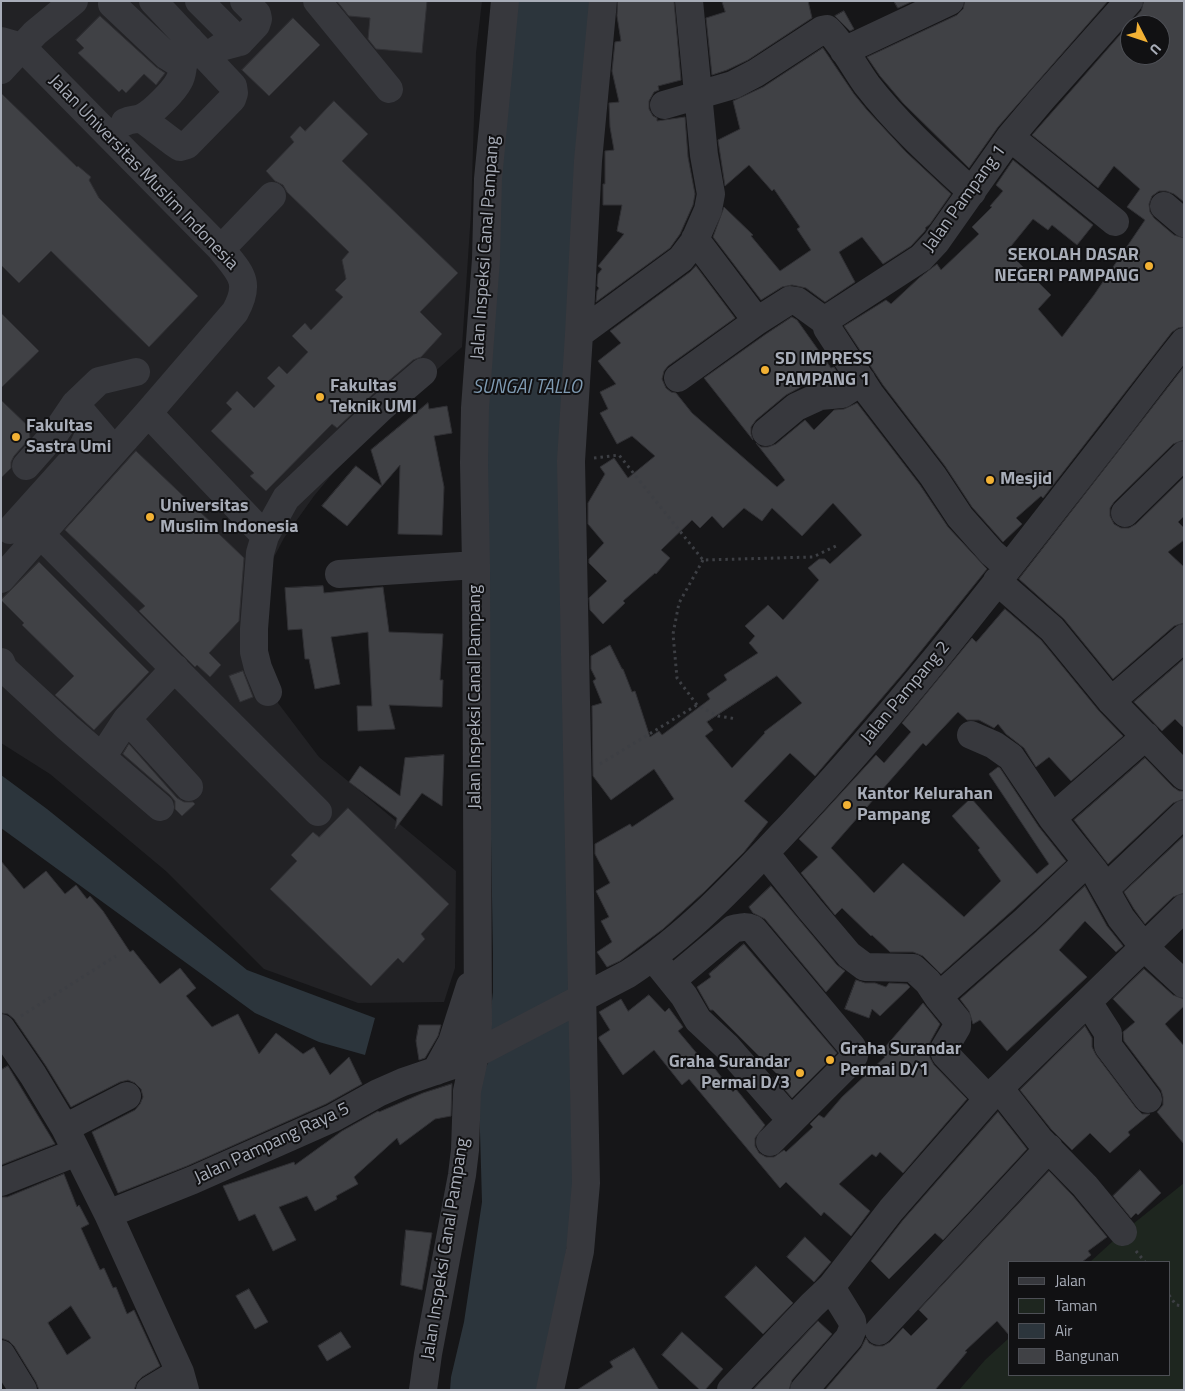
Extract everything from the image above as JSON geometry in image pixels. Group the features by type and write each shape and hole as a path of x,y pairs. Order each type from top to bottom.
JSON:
{"street":[{"name":"Jalan Universitas Muslim Indonesia","path":"7,557 41,535 148,413 235,312 242,299 244,284 239,271 220,249 111,138 7,56 74,1"},
{"path":"141,118 180,147 187,145 232,99 234,93 233,86 193,55 153,1"},
{"path":"199,1 240,42"},
{"path":"112,4 167,56 193,55 240,42 256,25 258,19 257,14 244,1"},
{"path":"317,1 389,89"},
{"name":"Jalan Inspeksi Canal Pampang","path":"423,1390 428,1354 462,1175 465,1150 466,1091 484,1050 478,1024 477,963 475,408 486,260 488,179 505,1"},
{"path":"550,1390 580,1251 586,1183 579,1000 579,778 571,461 588,161 603,1"},
{"path":"579,334 681,259 687,253 704,220 710,200 689,1"},
{"path":"844,52 950,1"},
{"name":"Jalan Pampang 1","path":"826,322 830,317 921,258 936,242 1010,137 1129,1"},
{"path":"664,105 733,85 756,73 823,29 828,30 867,84 912,136 972,192"},
{"path":"111,138 126,121 141,118 150,113 178,83 193,55"},
{"path":"1010,137 1116,222"},
{"path":"220,249 272,196"},
{"path":"695,239 757,321"},
{"path":"678,378 757,321 792,299 826,322 827,328 862,381 928,469 960,517 986,546 1002,574 1052,628 1111,700 1146,736 1181,766"},
{"name":"Jalan Pampang 2","path":"484,1050 612,983 653,958 734,886 823,791 911,689 1110,438 1181,352"},
{"path":"26,466 56,432 75,404 99,381 136,372"},
{"path":"268,692 258,668 254,652 260,553 265,536 286,498 423,372"},
{"path":"766,432 796,407 820,396 842,394 862,381"},
{"path":"75,404 114,451"},
{"path":"148,413 265,536"},
{"path":"7,557 81,451 93,426"},
{"path":"1125,513 1184,455"},
{"path":"41,535 318,812"},
{"path":"339,574 476,565"},
{"path":"1111,700 1184,638"},
{"path":"3,665 102,757 160,807"},
{"path":"102,757 127,719 175,668"},
{"path":"127,719 190,787"},
{"path":"971,735 994,745 1011,757 1052,818 1087,862 1121,918 1144,947 1184,984"},
{"path":"1052,818 1146,736"},
{"path":"1105,889 1184,814"},
{"path":"765,852 849,955 865,966 912,968 928,982 957,1020 957,1027 944,1048 945,1054 994,1093 1085,1186 1123,1232"},
{"path":"938,997 1026,920 1087,862"},
{"path":"731,1390 831,1287 891,1210 994,1093 1184,908"},
{"path":"672,980 733,929 742,926 753,929 854,1050 854,1056 849,1063 770,1142"},
{"path":"653,958 672,980 698,1020 727,1047 791,1120"},
{"path":"436,1071 452,1042 477,963"},
{"path":"1088,1002 1108,1033 1108,1046 1148,1099"},
{"path":"1,1028 33,1075 65,1128 108,1214 182,1381 150,1390"},
{"name":"Jalan Pampang Raya 5","path":"108,1214 193,1180 324,1122 403,1082 456,1064 484,1050"},
{"path":"65,1128 127,1096"},
{"path":"879,1331 1049,1148"},
{"path":"1,1182 77,1152"},
{"path":"804,1390 849,1338 853,1328 852,1321 831,1287"},
{"path":"2,1354 23,1390"}],"path":[{"path":"571,461 619,455 703,560"},
{"path":"703,560 814,557 838,545"},
{"path":"703,560 679,603 673,634 677,678 697,705 718,716 737,719"},
{"path":"579,778 697,705"},
{"path":"1,1028 116,956"},
{"path":"1170,1296 1176,1305 1184,1306"}],"shaded area":[{"name":"Universitas Muslim Indonesia","path":"1,1 482,1 476,53 471,213 462,347 362,438 314,496 284,538 273,559 262,629 278,703 319,757 456,871 455,968 444,1002 358,1003 264,969 167,872 50,774 1,743"}],"green space":[{"path":"1184,1183 1184,1390 959,1390 985,1360 1008,1339 1008,1376 1170,1376 1170,1261 1091,1261 1123,1232"}],"water":[{"name":"SUNGAI TALLO","path":"510,1 596,1 589,94 578,986 488,1036 493,992 493,954 484,437"},
{"path":"1,775 47,809 247,970 375,1018 365,1055 319,1042 255,1013 1,828"},
{"path":"577,1011 579,1108 568,1240 542,1390 450,1390 451,1377 464,1322 482,1202 479,1097 482,1074 492,1056"}],"building":[{"path":"337,1 427,1 422,53 376,49 368,39 370,18 349,16"},
{"path":"618,1 674,1 681,80 658,86 659,90 654,92 649,101 649,109 653,116 657,118 657,121 685,117 688,157 695,194 693,205 680,234 670,248 596,302 599,288 597,286 598,274 602,269 598,266 624,234 617,231 622,205 603,205 605,151 614,150 610,127 609,103 619,102 612,71 615,42 621,41 617,16"},
{"path":"722,1 808,1 812,18 748,60 712,75 706,18 725,12"},
{"path":"894,1 913,1 898,8"},
{"path":"965,1 1108,1 998,127 969,168 903,103 867,57 957,15 963,9"},
{"path":"1144,1 1184,1 1184,202 1174,194 1159,191 1152,196 1149,204 1150,212 1154,218 1174,235 1184,238 1184,327 1172,332 1043,498 1041,496 1016,518 1022,524 1003,542 972,507 945,466 883,385 844,326 886,300 891,304 937,264 941,270 979,234 972,227 992,207 990,206 1003,191 996,185 1013,160 1093,225 1077,245 1052,225 1048,230 1033,219 1007,251 1051,295 1038,309 1062,337 1094,295 1145,220 1127,207 1140,189 1114,166 1098,188 1032,135 1120,35 1120,65 1170,65 1170,15 1137,15"},
{"path":"844,11 854,29 850,31 835,16"},
{"path":"100,16 165,73 156,85 144,74 126,93 122,89 119,92 78,53 84,48 76,40"},
{"path":"293,18 320,45 269,96 242,70"},
{"path":"823,48 867,110 906,152 951,194 930,224 925,228 924,232 911,246 883,264 862,237 839,252 855,282 825,302 806,288 792,285 782,287 761,300 713,237 724,207 753,235 751,236 780,271 811,250 797,229 800,227 774,189 772,191 749,165 725,186 718,140 740,129 733,101 763,87"},
{"path":"1,93 77,167 91,177 89,180 99,198 198,296 149,347 51,251 19,283 1,265"},
{"path":"334,101 368,134 342,161 458,273 420,312 442,334 421,357 413,360 337,428 332,424 266,491 250,476 254,473 211,431 232,409 226,403 237,391 254,408 275,386 267,378 279,366 287,374 308,352 292,336 305,323 311,330 343,297 335,290 346,279 342,260 349,252 287,192 283,185 275,181 266,171 294,142 290,137 300,126 305,131"},
{"path":"696,266 735,318 668,366 664,371 662,379 666,388 676,393 692,413 777,487 785,480 756,443 761,447 776,444 805,420 814,430 834,410 844,409 857,403 920,485 948,527 987,569 904,672 815,776 790,753 744,801 768,822 744,852 663,929 620,961 607,967 597,952 612,942 601,921 609,917 596,891 610,883 595,854 595,844 630,824 632,827 674,799 654,769 611,800 593,776 592,706 602,703 593,681 596,679 591,669 591,656 610,645 623,669 632,692 635,691 650,737 659,731 662,735 710,699 707,694 727,680 724,675 758,653 749,643 755,636 745,626 768,605 783,620 819,580 808,568 819,559 825,559 830,564 862,535 833,503 802,536 772,508 762,521 744,508 723,528 712,516 700,528 692,520 661,550 670,558 656,574 623,601 625,603 603,624 590,610 589,598 607,581 589,563 589,559 604,543 588,524 588,503 605,474 600,467 614,458 628,478 655,456 632,436 617,444 600,413 608,409 600,392 616,384 598,361 621,343 610,331","holes":["777,676 802,703 764,732 732,768 705,736 713,730 707,722"]},
{"path":"1,313 39,351 1,388"},
{"name":"SD IMPRESS PAMPANG 1","path":"792,317 797,320 831,368 834,367 840,377 812,382 810,380 786,395 756,420 751,427 753,440 704,378"},
{"path":"1183,368 1184,440 1173,444 1114,502 1110,508 1110,516 1114,524 1121,528 1129,528 1136,524 1184,477 1184,516 1178,522 1184,528 1184,540 1168,552 1184,567 1184,623 1174,626 1113,679 1064,619 1019,579"},
{"name":"Fakultas Sastra Umi","path":"1,400 29,427 30,438 14,456 11,468 1,478"},
{"path":"428,403 429,409 447,406 452,433 434,436 444,487 442,535 398,534 400,465 382,486 371,450"},
{"path":"136,451 218,529 216,531 244,558 239,621 209,653 221,665 210,677 197,665 195,667 139,611 145,606 65,530"},
{"path":"356,466 382,486 347,526 322,506"},
{"path":"39,562 149,672 94,730 55,695 74,676 22,625 24,623 1,600"},
{"path":"323,586 324,593 383,587 389,632 443,634 440,680 443,680 442,707 389,705 395,729 358,731 357,706 372,706 368,632 331,637 340,684 315,689 309,659 305,659 302,629 288,630 285,588"},
{"path":"1005,609 1041,640 1099,711 1123,736 1071,781 1049,757 1036,767 1024,748 1006,734 998,724 994,728 979,720 967,720 958,712 926,746 923,743 831,848 874,893 903,863 964,917 1001,881 978,850 980,848 952,816 971,798 1037,874 1049,864 989,774 998,767 1000,768 1039,827 1066,861 941,974 923,956 913,952 890,952 842,908 835,915 801,873 818,857 799,839 876,755 884,763 911,732 902,723 972,638 976,642"},
{"path":"1184,659 1184,728 1175,719 1162,731 1134,702"},
{"path":"243,671 253,697 240,702 229,676"},
{"path":"129,744 177,798 184,802 193,802 195,804 182,816 175,809 175,801 170,795 123,754"},
{"path":"444,755 442,806 422,793 395,829 397,818 349,782 360,766 400,796 405,758"},
{"path":"1145,758 1173,787 1179,791 1184,791 1184,799 1173,803 1108,864 1074,820"},
{"path":"348,808 449,904 421,934 425,939 403,963 398,958 371,986 270,889 297,861 291,855 313,832 319,837"},
{"path":"1184,836 1184,893 1173,897 1145,924 1124,892"},
{"path":"1,861 24,889 46,871 65,894 76,885 87,899 90,896 103,911 130,952 133,950 160,984 180,968 196,988 186,996 212,1027 238,1014 259,1054 276,1033 303,1054 314,1047 330,1075 349,1057 362,1084 326,1104 187,1166 118,1193 92,1132 135,1110 143,1097 141,1089 135,1083 128,1080 120,1082 71,1107 14,1019 8,1014 1,1013"},
{"path":"771,886 837,965 845,971 826,992 765,919 753,913 749,907"},
{"path":"1085,886 1107,926 1123,946 1116,952 1085,921 1059,950 1087,977 1007,1051 980,1020 973,1024 969,1011 960,999"},
{"path":"744,944 837,1053 792,1098 774,1077 777,1074 713,1010 710,1010 697,987 711,977 709,974"},
{"path":"1144,969 1173,995 1184,999 1184,1006 1165,1024 1184,1046 1184,1144 1157,1112 1163,1105 1161,1090 1124,1041 1123,1032 1135,1022 1113,999"},
{"path":"856,980 886,987 889,983 907,984 910,987 880,1016 872,1009 869,1018 845,1009"},
{"path":"649,995 665,1012 669,1008 683,1027 678,1031 709,1068 712,1065 733,1092 736,1089 765,1125 755,1138 755,1146 759,1153 766,1157 774,1157 784,1150 786,1152 813,1127 810,1124 819,1115 824,1118 842,1097 885,1057 880,1053 923,1003 940,1024 930,1042 930,1058 934,1065 967,1099 903,1173 880,1152 876,1157 872,1154 839,1184 870,1211 851,1236 824,1212 821,1216 786,1182 780,1188 689,1079 682,1085 654,1050 623,1075 599,1039 599,1037 610,1030 599,1012 621,999 628,1011"},
{"path":"419,1025 441,1025 438,1036 425,1058 419,1060 416,1041"},
{"path":"1085,1026 1092,1038 1092,1047 1096,1055 1136,1108 1142,1114 1150,1114 1128,1132 1130,1135 1110,1153 1090,1133 1072,1150 1051,1129 1020,1090"},
{"path":"8,1066 55,1144 1,1165 1,1070"},
{"path":"452,1084 451,1116 435,1119 400,1145 397,1138 354,1177 358,1184 336,1196 337,1199 315,1211 307,1196 279,1207 296,1240 273,1251 255,1214 239,1221 223,1186 294,1162 295,1165 342,1131 378,1111"},
{"path":"998,1112 1027,1149 943,1240 935,1233 889,1279 871,1261 903,1220"},
{"path":"1140,1170 1161,1193 1138,1215 1136,1213 1131,1218 1113,1196"},
{"path":"1049,1171 1073,1196 1107,1237 1088,1251 1091,1255 1083,1261 1008,1261 1008,1334 997,1321 965,1351 967,1352 935,1390 825,1390 861,1348 866,1338 869,1343 875,1346 883,1346 890,1342 903,1328 911,1336 928,1319 919,1310"},
{"path":"64,1174 77,1207 79,1205 89,1224 81,1228 100,1270 104,1268 113,1288 116,1287 127,1314 134,1310 160,1366 142,1377 137,1382 134,1390 39,1390 14,1346 9,1341 1,1338 1,1197 7,1197","holes":["71,1306 91,1338 67,1355 48,1323"]},
{"path":"406,1230 432,1233 422,1290 401,1285"},
{"path":"805,1237 831,1262 814,1282 787,1257"},
{"path":"756,1266 793,1303 763,1334 725,1297"},
{"path":"249,1289 268,1322 255,1329 236,1296"},
{"path":"818,1321 832,1334 792,1380 789,1390 753,1390"},
{"path":"341,1332 351,1347 327,1361 318,1346"},
{"path":"682,1332 723,1369 705,1390 700,1390 662,1355"},
{"path":"634,1348 659,1390 577,1390 613,1367 610,1362"}],"place":[{"name":"SEKOLAH DASAR NEGERI PAMPANG","path":"1149,266"},
{"name":"SD IMPRESS PAMPANG 1","path":"765,370"},
{"name":"Fakultas Teknik UMI","path":"320,397"},
{"name":"Fakultas Sastra Umi","path":"16,437"},
{"name":"Mesjid","path":"990,480"},
{"name":"Universitas Muslim Indonesia","path":"150,517"},
{"name":"Kantor Kelurahan Pampang","path":"847,805"},
{"name":"Graha Surandar Permai D/1","path":"830,1060"},
{"name":"Graha Surandar Permai D/3","path":"800,1073"}]}
